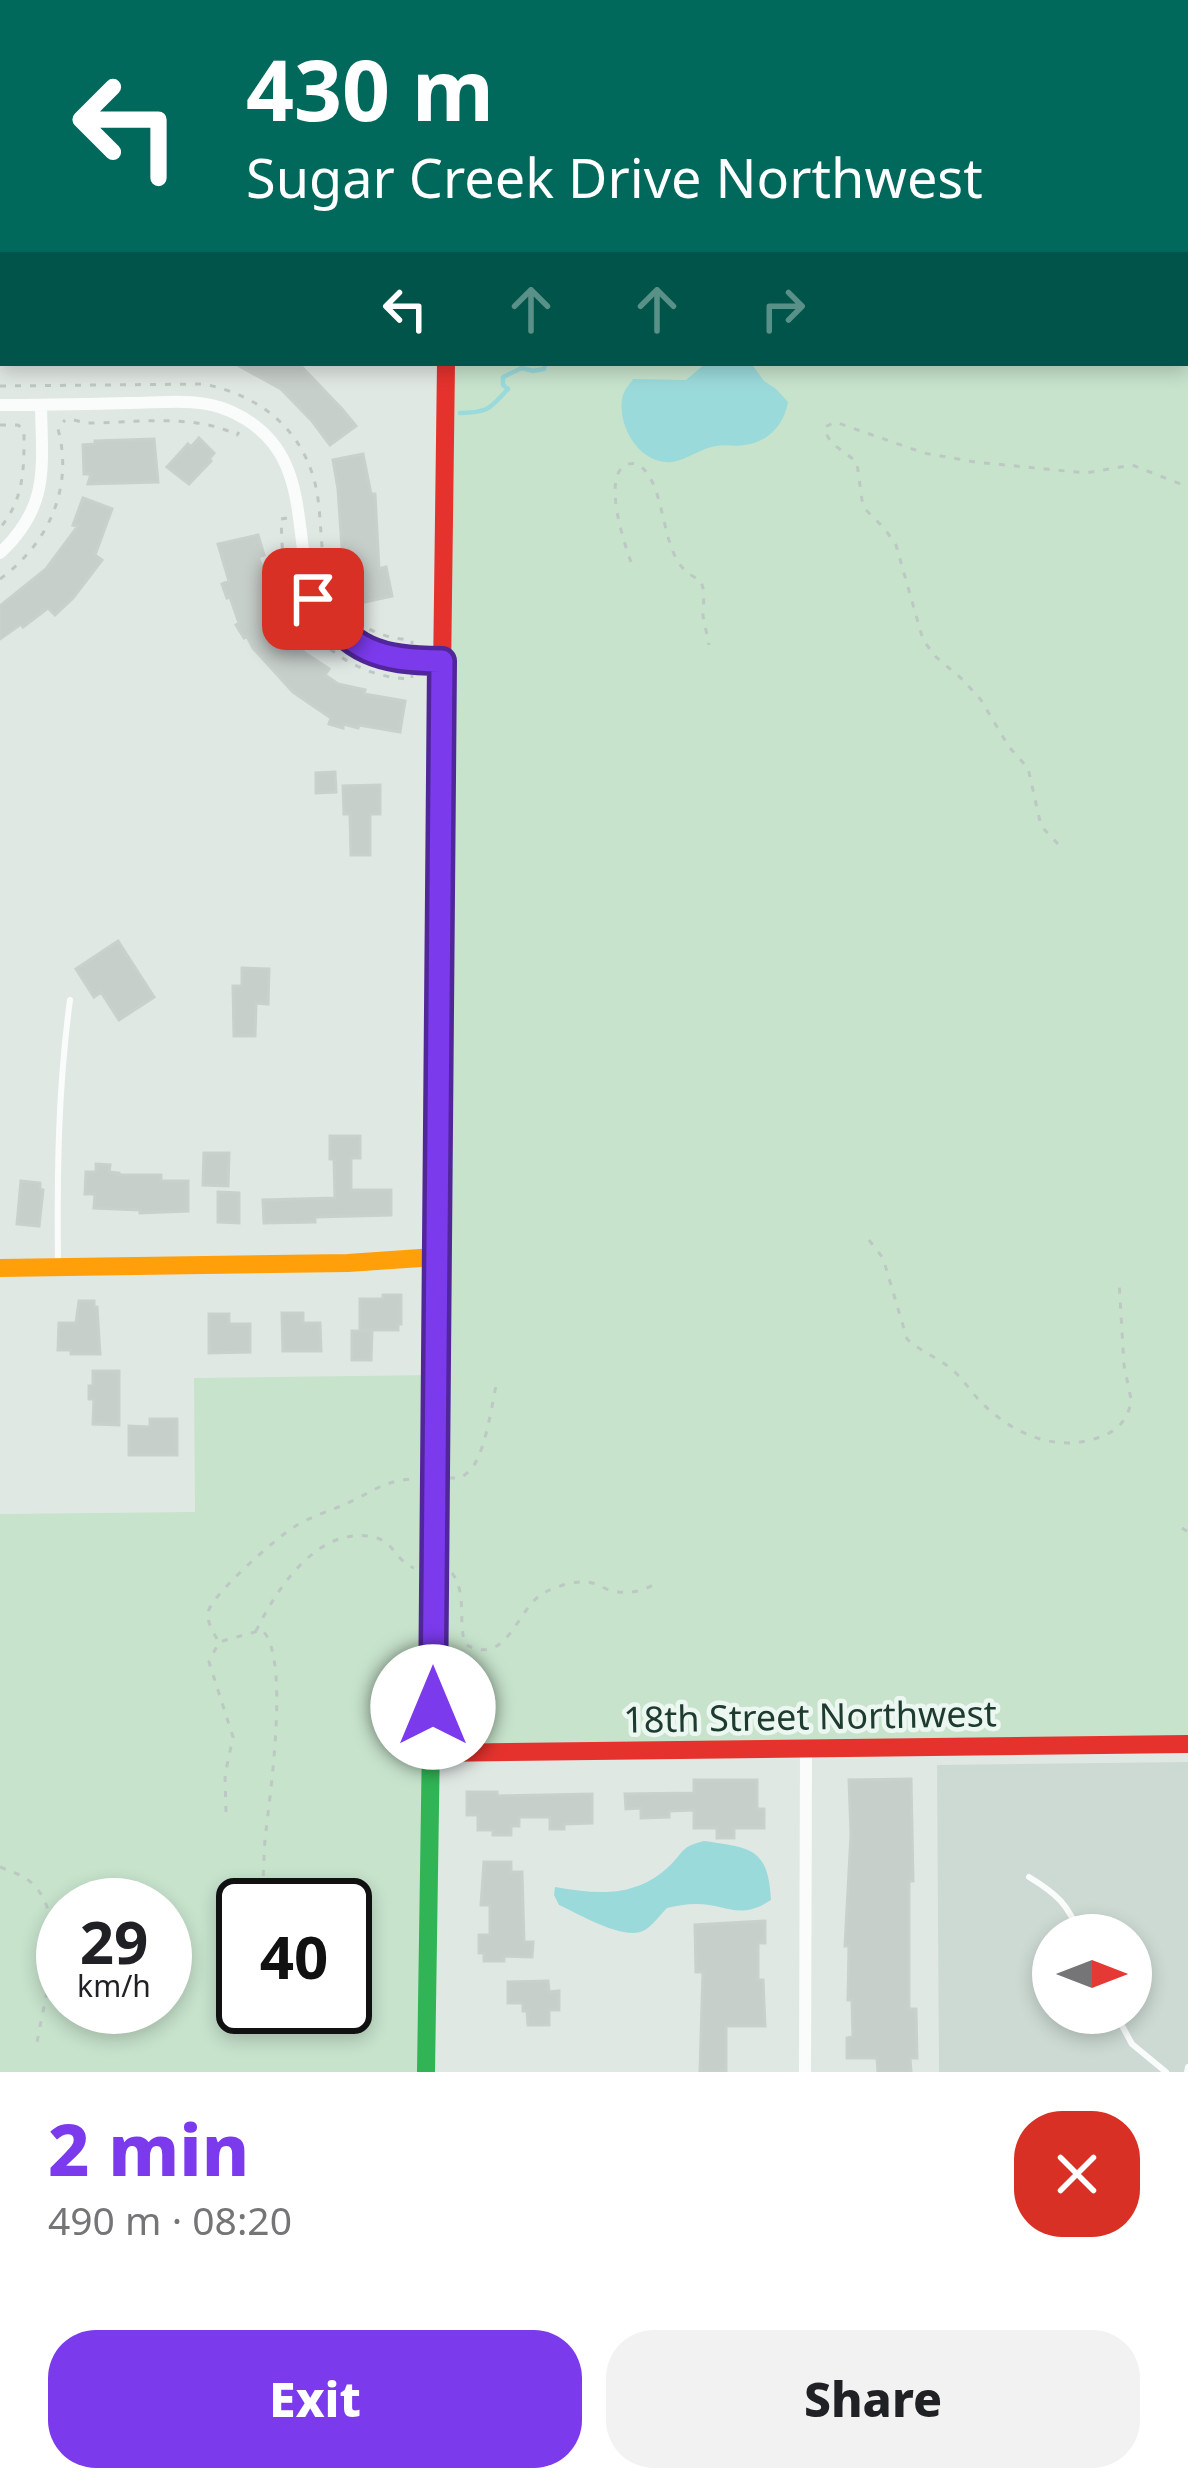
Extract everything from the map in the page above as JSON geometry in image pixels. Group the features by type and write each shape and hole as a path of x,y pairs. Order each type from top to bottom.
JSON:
{"street":[{"path":"426,2072 446,366"},
{"path":"0,405 197,402 247,420 281,453 294,480 303,560 313,599 336,629 368,651 405,660 442,661"},
{"path":"0,553 35,509 42,474 41,405"},
{"path":"0,1268 348,1263 435,1257"},
{"name":"18th Street Northwest","path":"432,1753 1188,1744"},
{"path":"805,2072 806,1749"}],"lane":[{"path":"58,1266 56,1147 70,1000"},
{"path":"1029,1877 1055,1893 1072,1914"},
{"path":"1127,2034 1166,2072"}],"path":[{"path":"0,386 198,383 227,389 257,403 290,432 309,466 325,573 339,604 383,636 412,640"},
{"path":"0,578 26,558 50,524 62,480 58,429 63,421 193,422 237,436 247,420"},
{"path":"1058,844 1041,826 1028,769 981,700 923,640 896,545 866,510 857,464 830,442 825,428 835,422 924,453 1014,466 1086,473 1132,465 1188,487"},
{"path":"0,425 18,424 24,430 24,472 16,502 0,528"},
{"path":"631,562 616,511 616,479 621,469 636,464 654,485 683,570 701,581 709,645"},
{"path":"869,1240 884,1258 908,1339 948,1366 1000,1416 1030,1436 1064,1445 1116,1430 1130,1410 1119,1281"},
{"path":"219,1642 207,1616 210,1606 221,1590 293,1527 399,1479 463,1478 479,1456 497,1381"},
{"path":"226,1812 225,1774 233,1737 209,1662 219,1642 262,1630 271,1641 275,1665 275,1771 262,1878"},
{"path":"0,1867 38,1889 52,1924 37,2043"}],"shaded area":[{"path":"1188,1762 1188,2072 939,2072 937,1765"}],"green space":[{"path":"446,366 1188,366 1188,1744 433,1753 421,2072 0,2072 0,1514 195,1512 194,1378 434,1375"}],"water":[{"path":"702,366 753,366 788,402 786,410 768,436 753,443 720,445 672,462 660,461 632,441 623,418 623,395 633,379 686,380"},
{"path":"704,1841 746,1849 761,1860 771,1900 741,1910 696,1904 667,1908 648,1928 636,1933 590,1920 559,1905 554,1895 555,1887 599,1892 640,1885 666,1869 685,1849"}],"building":[{"path":"239,366 301,366 356,426 330,445 281,389"},
{"path":"199,438 214,453 189,484 167,467"},
{"path":"154,439 158,482 88,484 91,474 84,474 83,445"},
{"path":"363,454 371,494 375,494 379,569 386,567 392,596 360,603 357,591 352,592 346,548 342,548 333,460"},
{"path":"83,498 112,509 95,555 102,560 55,615 48,608 0,639 0,606 46,569 78,526 73,525"},
{"path":"258,535 264,555 258,557 270,593 305,648 302,651 329,669 325,675 338,684 405,701 400,732 329,724 331,718 293,692 244,638 222,584 229,581 218,544"},
{"path":"335,772 336,792 316,793 316,773"},
{"path":"380,785 380,814 370,814 370,855 351,855 350,814 344,814 343,786"},
{"path":"118,941 154,997 119,1020 101,992 94,997 76,969"},
{"path":"242,968 269,969 268,1004 256,1003 255,1036 234,1036 233,986 242,986"},
{"path":"330,1136 360,1136 360,1158 351,1158 351,1190 391,1190 391,1215 264,1223 263,1200 335,1198"},
{"path":"204,1153 229,1153 228,1186 203,1185"},
{"path":"96,1164 110,1165 109,1172 119,1175 161,1175 161,1181 188,1181 188,1211 94,1208 95,1194 85,1194 86,1172 96,1172"},
{"path":"21,1181 40,1183 43,1190 39,1226 17,1224"},
{"path":"218,1192 239,1193 239,1223 218,1222"},
{"path":"383,1295 401,1295 398,1330 360,1330 360,1299 383,1299"},
{"path":"79,1301 94,1301 97,1307 100,1354 58,1350 59,1323 76,1323"},
{"path":"282,1313 303,1313 303,1323 320,1323 321,1351 283,1351"},
{"path":"209,1314 229,1314 229,1324 250,1324 250,1352 209,1353"},
{"path":"352,1331 372,1331 371,1360 352,1360"},
{"path":"93,1371 119,1371 119,1425 93,1424 94,1399 89,1399 89,1386 93,1386"},
{"path":"150,1419 177,1419 177,1455 129,1455 129,1426 150,1427"},
{"path":"911,1779 909,2009 916,2009 917,2058 910,2058 911,2072 878,2072 877,2058 847,2058 847,2038 853,2037 849,1946 845,1946 849,1780"},
{"path":"694,1780 757,1780 757,1809 764,1809 764,1828 734,1828 734,1838 717,1838 717,1828 694,1828 694,1810 641,1818 641,1808 626,1809 625,1794 694,1793"},
{"path":"467,1792 592,1794 592,1823 550,1829 550,1817 519,1817 519,1826 511,1826 511,1835 493,1835 493,1830 478,1830 478,1815 467,1815"},
{"path":"484,1862 511,1862 511,1872 522,1872 524,1942 533,1942 532,1957 484,1961 484,1953 479,1953 479,1935 490,1935 490,1905 481,1905"},
{"path":"765,1921 765,1943 758,1943 758,1980 763,1980 765,2026 726,2026 726,2072 700,2072 703,1972 696,1972 695,1925"},
{"path":"548,1981 549,1992 559,1991 559,2010 549,2010 549,2025 528,2025 523,2003 508,2003 508,1982"}],"waterway":[{"path":"460,413 488,408 508,389 503,377 522,368 533,371 544,366"}],"traffic: fast":[{"path":"426,2072 435,1474"}],"traffic: slow":[{"path":"435,1474 442,674"},
{"path":"0,1268 348,1263 435,1257"}],"traffic: jam":[{"path":"442,674 446,366"},
{"path":"432,1753 1188,1744"}],"route":[{"path":"313,599 336,629 368,651 405,660 442,661 433,1707"}]}
